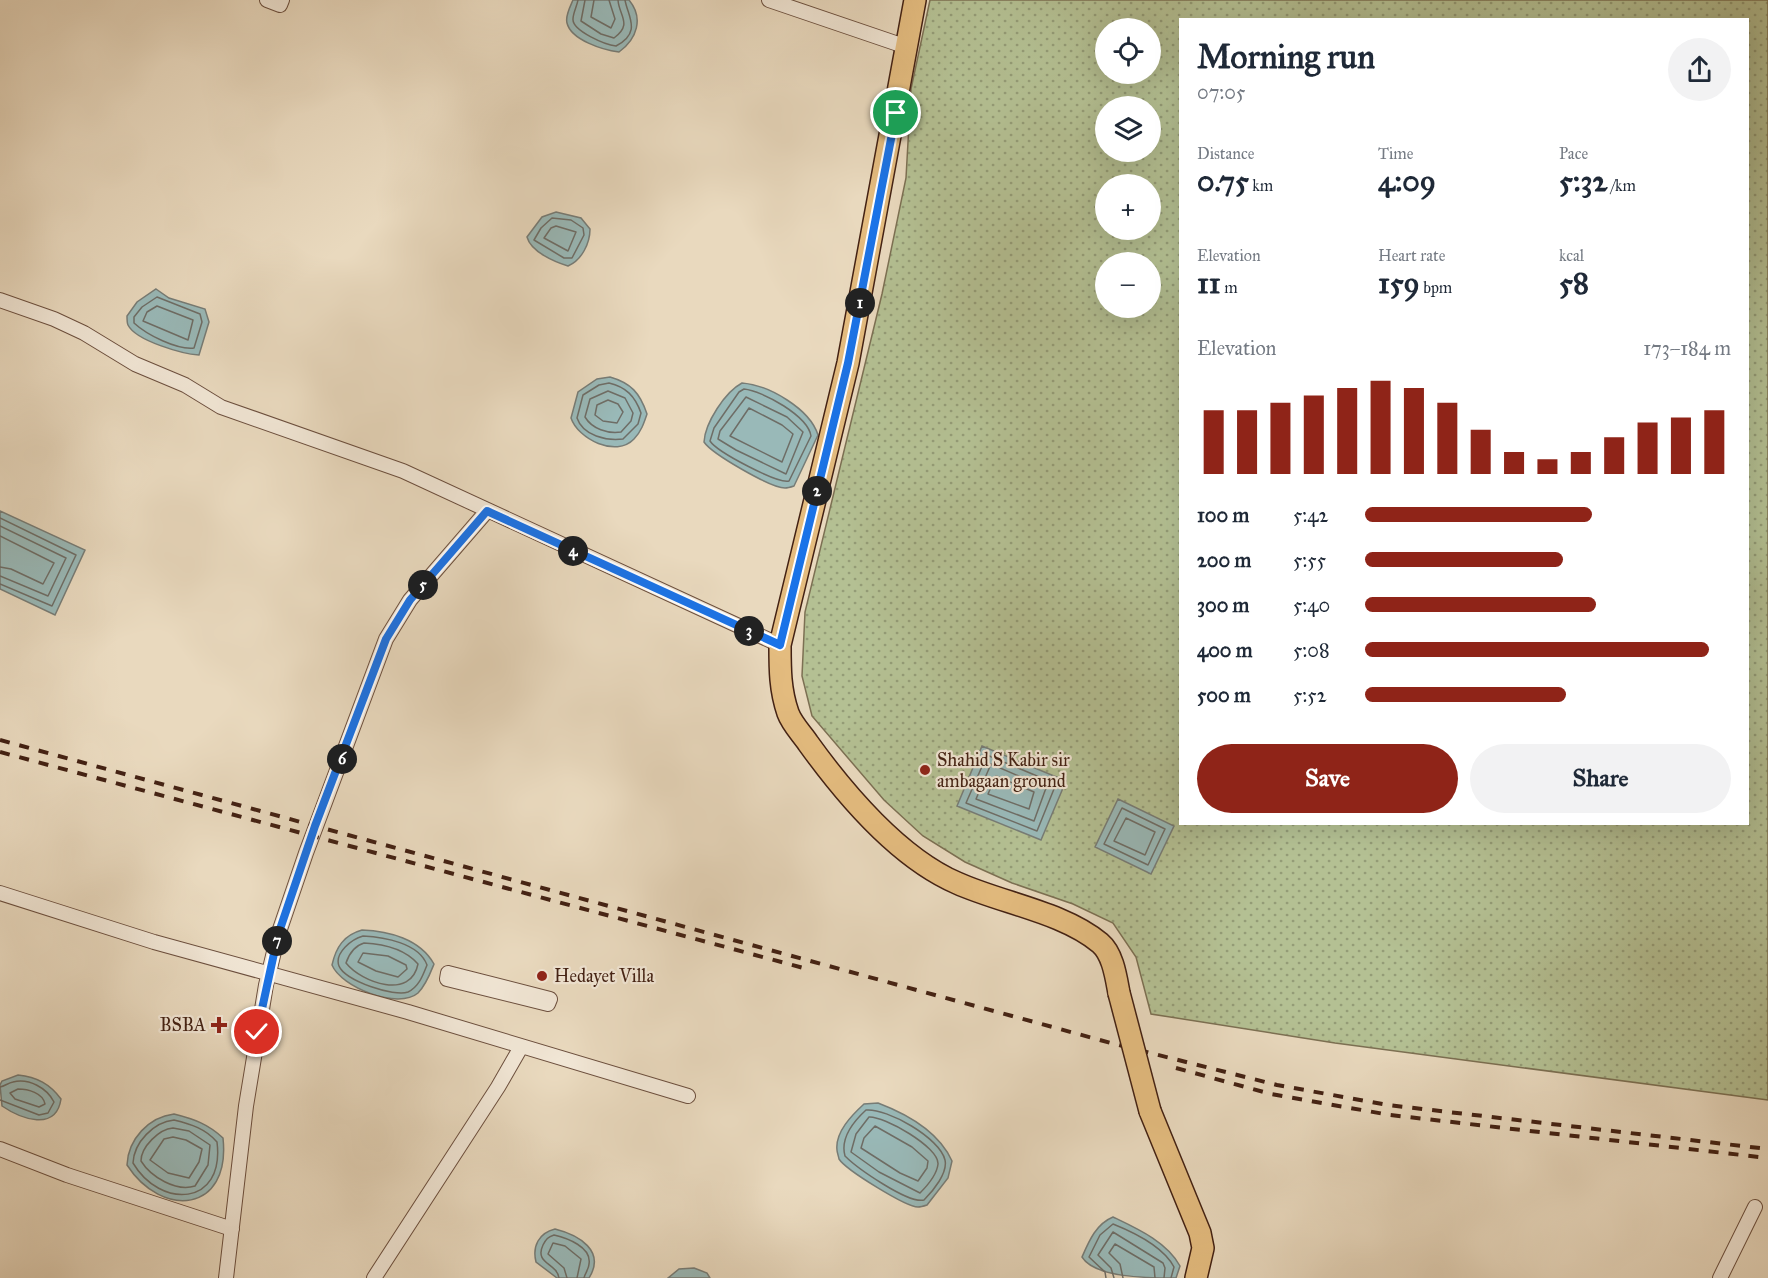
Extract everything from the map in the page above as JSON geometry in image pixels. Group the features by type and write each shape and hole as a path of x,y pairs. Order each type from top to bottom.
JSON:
{"main road":[{"path":"915,0 848,363 780,645 779,679 789,715 820,759 868,815 908,853 954,882 1064,922 1101,944 1114,967 1150,1111 1200,1233 1203,1248 1196,1278"}],"street":[{"path":"267,0 280,5 282,0"},
{"path":"769,0 907,47"},
{"path":"0,300 54,319 84,333 135,364 184,385 221,407 356,452 403,471 780,645"},
{"path":"226,1278 248,1096 269,973 278,935 315,826 386,639 410,600 487,511"},
{"path":"0,893 154,942 269,973 688,1095"},
{"path":"448,973 493,984 550,999 548,1004 447,979 448,973"},
{"path":"374,1278 498,1087 520,1047"},
{"path":"0,1149 67,1175 232,1229"},
{"path":"1720,1278 1755,1207"}],"green space":[{"path":"930,0 1768,0 1768,1100 1335,1043 1151,1014 1136,957 1113,923 1073,904 1012,883 965,862 923,836 884,800 812,716 802,676 805,612 882,294 906,178 911,89"}],"water":[{"path":"573,0 629,0 634,7 637,21 634,35 619,52 581,39 567,23 567,14"},
{"path":"556,212 581,218 590,229 589,240 584,250 577,260 568,266 538,252 527,237 542,217"},
{"path":"156,289 169,298 205,309 209,322 199,355 150,341 133,331 128,325 127,316 137,302"},
{"path":"610,377 624,382 634,390 647,414 634,439 618,447 598,444 589,439 575,426 571,418 578,392 597,379"},
{"path":"742,383 776,393 798,408 814,425 818,435 794,486 778,487 755,477 729,462 704,442 708,426 717,409 729,393"},
{"path":"0,511 85,550 55,615 0,589"},
{"path":"982,746 1066,781 1041,840 957,806"},
{"path":"1118,799 1174,826 1151,874 1095,847"},
{"path":"362,930 383,932 403,938 421,948 428,955 434,964 426,983 418,993 409,998 397,999 371,994 346,981 337,973 332,965 339,947 350,935"},
{"path":"18,1075 42,1082 57,1094 61,1099 58,1109 52,1116 37,1120 19,1115 2,1106 0,1085 2,1081"},
{"path":"878,1103 921,1125 939,1141 952,1161 948,1178 927,1205 918,1207 890,1195 864,1179 839,1159 837,1143 845,1124 864,1104"},
{"path":"174,1114 200,1123 223,1138 223,1163 216,1181 205,1194 191,1200 175,1200 158,1194 142,1182 127,1165 131,1146 142,1131 156,1120"},
{"path":"1113,1217 1151,1237 1168,1250 1180,1266 1176,1278 1151,1278 1110,1273 1089,1264 1082,1257 1090,1239 1102,1224"},
{"path":"555,1229 573,1235 592,1252 594,1260 589,1278 557,1278 536,1262 535,1251 538,1241 549,1231"},
{"path":"694,1268 707,1273 710,1278 668,1278 679,1269"}],"railway":[{"path":"0,740 1111,1043 1277,1085 1388,1105 1768,1149"},
{"path":"0,752 811,970"},
{"path":"1176,1068 1271,1094 1390,1115 1768,1158"}],"place":[{"name":"Shahid S Kabir sir ambagaan ground","path":"925,770"},
{"name":"Hedayet Villa","path":"542,976"},
{"name":"BSBA","path":"219,1025"}],"route":[{"path":"257,1032 278,935 315,826 386,639 410,600 487,511 780,645 848,363 896,113"}]}
